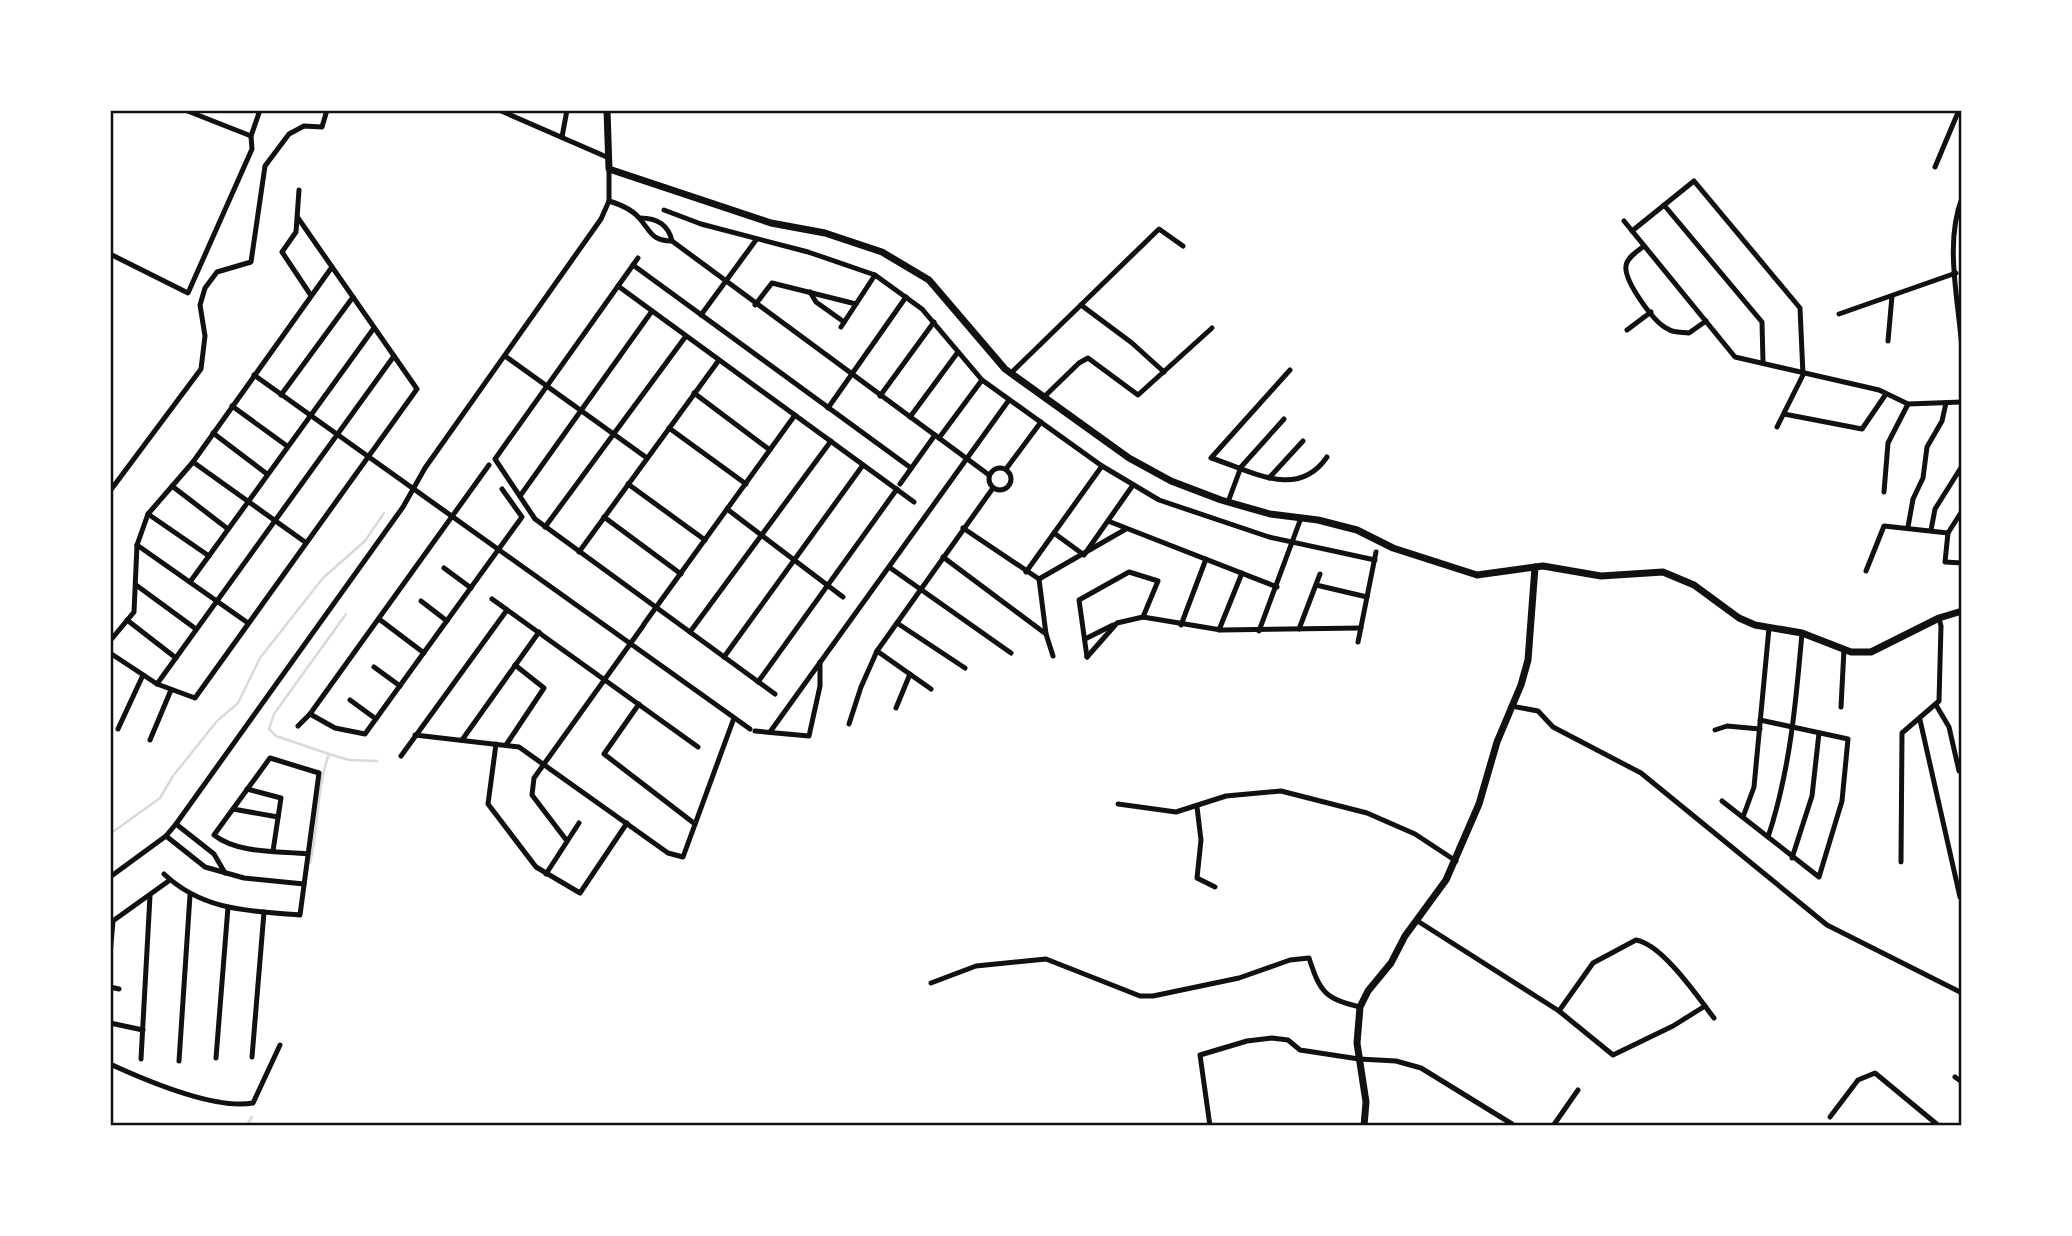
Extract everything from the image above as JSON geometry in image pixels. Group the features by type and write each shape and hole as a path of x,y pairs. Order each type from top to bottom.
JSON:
{"street":[{"path":"185,110 251,136"},
{"path":"110,491 201,369 205,336 201,299 205,288 217,272 251,262 265,166 289,134 304,126 322,127 327,110"},
{"path":"499,110 609,158"},
{"path":"562,137 567,110"},
{"path":"110,877 166,836 176,824 403,507 412,489 601,219 609,201 607,110"},
{"path":"110,254 188,293 252,149 251,136 259,111"},
{"path":"1935,167 1960,111"},
{"path":"609,169 772,223 825,233 882,252 929,280 1011,373 1044,397 1129,458 1171,481 1228,502 1270,514 1357,530 1394,548 1471,574 1491,576 1535,567 1601,576 1663,572 1679,576 1739,618 1769,628 1802,633 1844,649 1871,652 1939,618 1962,611"},
{"path":"1632,231 1694,181 1800,308 1803,375 1777,428"},
{"path":"299,190 298,218 293,239 282,252 310,294"},
{"path":"1962,198 1955,214 1954,234 1962,350"},
{"path":"609,201 640,218 663,224 669,231 671,241"},
{"path":"1664,205 1762,322 1762,362"},
{"path":"664,210 701,225 808,252 875,275 906,297 934,322 982,380 1102,466 1159,500 1213,520 1293,542 1375,560"},
{"path":"110,664 112,655 157,684 195,698 417,389 298,218"},
{"path":"640,218 651,236 658,240 671,241 967,458 989,475 993,488"},
{"path":"1624,221 1735,357 1886,394 1908,404 1962,402"},
{"path":"1011,373 1159,229 1183,246"},
{"path":"1954,234 1962,234"},
{"path":"701,315 756,240"},
{"path":"1644,246 1628,259 1625,267 1629,282 1651,312 1669,331 1689,333 1706,321"},
{"path":"638,258 495,459 535,519 775,694"},
{"path":"633,265 911,468"},
{"path":"110,640 134,612 136,545 148,513 193,461 310,294 332,267"},
{"path":"1839,314 1956,273"},
{"path":"810,292 816,302 843,324 875,275"},
{"path":"755,305 772,282 856,304"},
{"path":"618,286 863,465 898,486 914,502"},
{"path":"1888,341 1892,296"},
{"path":"281,394 353,297"},
{"path":"828,408 906,297"},
{"path":"1081,305 1164,372"},
{"path":"520,496 652,311"},
{"path":"1627,330 1651,312"},
{"path":"880,396 934,322"},
{"path":"190,582 374,328"},
{"path":"1044,397 1087,358 1135,395 1142,392 1212,328"},
{"path":"545,527 685,336"},
{"path":"910,417 958,352"},
{"path":"157,684 394,356"},
{"path":"505,356 647,458"},
{"path":"579,552 719,360"},
{"path":"1290,370 1211,458 1288,482 1315,471 1327,457"},
{"path":"254,375 752,730 809,736 820,686 820,662"},
{"path":"758,682 911,468 982,380"},
{"path":"694,393 770,450"},
{"path":"1784,414 1862,429 1886,394"},
{"path":"770,732 1009,400"},
{"path":"1908,527 1913,499 1923,478 1927,447 1942,421 1946,403"},
{"path":"1884,492 1888,443 1908,404"},
{"path":"232,406 287,446"},
{"path":"567,841 531,790 534,778 795,415"},
{"path":"1228,502 1241,467 1284,419"},
{"path":"1006,469 1041,422"},
{"path":"669,428 746,484"},
{"path":"213,433 267,474"},
{"path":"690,632 831,441"},
{"path":"1269,478 1303,441"},
{"path":"193,461 305,542"},
{"path":"298,726 310,714 379,620 489,465"},
{"path":"724,657 863,465"},
{"path":"1026,572 1102,466"},
{"path":"1931,530 1935,509 1962,466"},
{"path":"989,475 998,468 1006,469 1011,476 1009,486 1003,490 993,488"},
{"path":"628,484 705,540"},
{"path":"1084,555 1133,485"},
{"path":"172,486 228,529"},
{"path":"849,724 877,651 993,488"},
{"path":"310,714 335,728 354,734 365,734 522,517 502,489"},
{"path":"727,509 843,597"},
{"path":"1962,511 1948,533 1945,562 1962,564"},
{"path":"148,513 209,556"},
{"path":"604,517 681,574"},
{"path":"1259,631 1301,518"},
{"path":"1108,521 1277,587"},
{"path":"1866,571 1884,526 1948,533"},
{"path":"963,528 1039,579"},
{"path":"1039,579 1126,529"},
{"path":"1054,533 1084,555"},
{"path":"136,545 248,623"},
{"path":"1358,642 1376,552"},
{"path":"943,557 1046,634"},
{"path":"1181,625 1206,559"},
{"path":"889,567 1011,653"},
{"path":"1364,1126 1366,1102 1359,1059 1357,1022 1360,1006 1416,920 1446,880 1479,804 1497,742 1528,660 1535,567"},
{"path":"444,568 471,587"},
{"path":"1117,623 1087,657 1079,600 1129,572 1157,581 1143,617"},
{"path":"1219,630 1242,573"},
{"path":"1300,629 1321,574"},
{"path":"1039,579 1046,634 1054,656"},
{"path":"136,585 196,629"},
{"path":"1316,585 1367,597"},
{"path":"492,598 698,747"},
{"path":"421,601 447,621"},
{"path":"401,756 508,610"},
{"path":"1085,639 1117,623 1143,617 1219,630 1361,628"},
{"path":"1901,862 1902,733 1939,701 1939,618"},
{"path":"379,620 424,653"},
{"path":"127,621 176,658"},
{"path":"897,623 965,668"},
{"path":"1743,817 1754,787 1769,628"},
{"path":"462,740 539,632"},
{"path":"1768,837 1783,792 1802,633"},
{"path":"1840,707 1844,649"},
{"path":"877,651 931,689"},
{"path":"506,745 544,688 515,665"},
{"path":"374,667 400,686"},
{"path":"896,708 910,674"},
{"path":"118,729 143,675"},
{"path":"150,740 171,690"},
{"path":"350,700 376,719"},
{"path":"639,704 604,754 695,824"},
{"path":"1936,705 1949,727 1959,771"},
{"path":"1511,706 1538,711 1553,727 1641,773 1827,925 1962,993"},
{"path":"415,735 519,747 668,853 683,857 734,718"},
{"path":"1722,801 1819,877 1842,801 1848,739 1760,720"},
{"path":"1920,720 1960,897"},
{"path":"1715,730 1727,726 1759,729"},
{"path":"1792,858 1812,796 1819,733"},
{"path":"496,744 488,804 536,867 546,874 580,893 626,823"},
{"path":"164,874 190,895 228,907 300,915 319,773 270,758 214,835 223,842 308,855"},
{"path":"247,789 281,798 273,851"},
{"path":"1118,804 1177,812 1226,796 1281,791 1367,813 1415,834 1456,861"},
{"path":"1197,807 1201,840 1197,878 1214,887"},
{"path":"233,809 278,817"},
{"path":"546,874 579,823"},
{"path":"176,824 214,854 225,873"},
{"path":"166,836 205,867 244,878 304,884"},
{"path":"190,854 200,843"},
{"path":"110,955 111,922 170,880"},
{"path":"178,1061 190,895"},
{"path":"141,1059 150,896"},
{"path":"216,1058 228,907"},
{"path":"252,1057 264,912"},
{"path":"1416,920 1559,1011 1613,1055 1673,1027 1705,1006"},
{"path":"1559,1011 1593,963 1636,940 1643,941 1670,963 1714,1018"},
{"path":"931,983 976,966 1046,959 1140,996 1153,996 1238,978 1290,960 1309,958 1322,992 1337,1002 1360,1006"},
{"path":"110,987 119,989"},
{"path":"110,1023 143,1030"},
{"path":"1210,1126 1199,1061 1203,1051 1272,1038 1288,1040 1300,1050 1359,1059 1396,1061 1421,1068 1512,1124"},
{"path":"110,1064 165,1087 237,1106 253,1103 280,1045"},
{"path":"1830,1117 1858,1080 1875,1073 1939,1126"},
{"path":"1955,1077 1962,1082"},
{"path":"1553,1126 1578,1090"}],"waterway":[{"path":"110,834 160,798 173,776 217,721 238,703 260,658 323,578 365,541 384,513"},
{"path":"310,863 322,781 329,754 276,736 269,729 274,714 346,614"},
{"path":"329,754 349,760 377,761"},
{"path":"246,1126 252,1117"}]}
